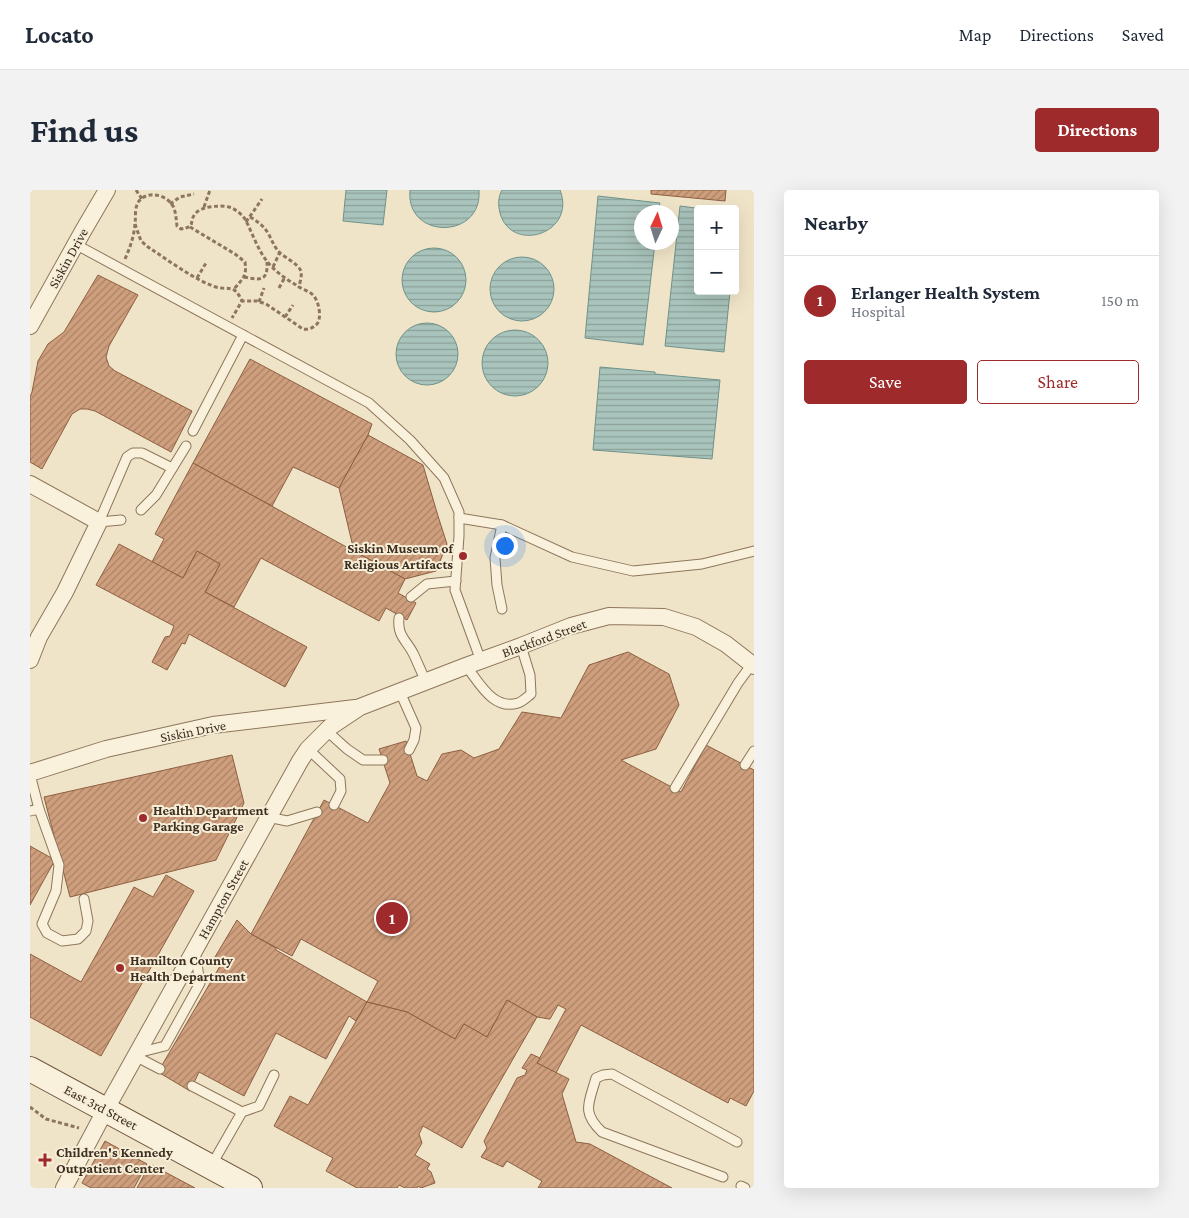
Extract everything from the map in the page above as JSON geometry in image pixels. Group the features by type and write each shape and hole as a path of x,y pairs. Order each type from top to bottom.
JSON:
{"main road":[{"name":"East 3rd Street","path":"30,1069 250,1188"}],"street":[{"name":"Siskin Drive","path":"30,326 107,190"},
{"path":"30,484 99,522 65,592 39,637 30,660"},
{"name":"Blackford Street","path":"360,708 571,626 609,616 664,618 696,628 726,644 753,664"},
{"name":"Siskin Drive","path":"30,774 106,749 213,725 360,708"},
{"name":"Hampton Street","path":"64,1188 300,761 308,749 327,731 360,708"}],"lane":[{"path":"75,244 369,402 410,440 444,478 459,512 455,590 473,664 492,699 505,705 519,703 531,694 530,675 521,646"},
{"path":"193,431 243,334"},
{"path":"141,510 156,495 186,446"},
{"path":"121,520 99,522 127,457 133,453 142,453 172,468"},
{"path":"459,518 502,525 572,557 633,571 702,564 754,551"},
{"path":"502,525 495,558 497,585 502,609"},
{"path":"411,597 427,584 456,581"},
{"path":"399,618 398,625 401,637 413,653 426,682"},
{"path":"675,788 738,683 753,664"},
{"path":"400,692 416,728 414,740 409,750"},
{"path":"327,731 347,750 364,760 383,760"},
{"path":"308,749 340,779 341,791 334,806"},
{"path":"745,765 754,751"},
{"path":"30,774 35,810 59,865 56,891 42,924 47,933 62,941 78,939 86,931 88,921 84,899"},
{"path":"268,817 287,821 317,812"},
{"path":"136,1055 160,1069"},
{"path":"723,1177 602,1132 588,1114 596,1078 612,1074 737,1142"},
{"path":"211,1167 242,1112 259,1106 274,1075"},
{"path":"192,1086 242,1112"}],"path":[{"path":"136,190 142,199"},
{"path":"158,190 159,196"},
{"path":"204,207 210,190"},
{"path":"170,204 180,197 194,194"},
{"path":"234,289 244,277 245,262 190,227 181,229 176,226 173,206 160,195 151,195 139,201 134,214 135,224 141,241 197,278 216,287 234,289 242,301"},
{"path":"246,222 262,199"},
{"path":"190,227 195,213 204,207 229,207 240,213 268,267 266,276 263,278 244,277"},
{"path":"250,217 260,223 280,252 301,272 299,287"},
{"path":"124,260 131,246 135,224"},
{"path":"273,267 280,252"},
{"path":"242,301 266,304 302,329 307,330 318,324 320,318 313,295 299,287 267,262"},
{"path":"197,278 206,263"},
{"path":"279,288 286,277"},
{"path":"260,302 264,288"},
{"path":"232,318 242,301"},
{"path":"285,317 293,305"},
{"path":"30,1106 46,1119 80,1128"}],"water":[{"path":"346,190 387,190 383,225 343,221"},
{"path":"410,190 479,190 477,206 469,218 458,225 444,228 431,225 419,218 412,206"},
{"path":"502,190 560,190 563,205 559,218 551,227 541,233 528,235 516,233 506,226 500,213 499,201"},
{"path":"598,196 660,203 660,205 634,205 634,250 654,250 643,345 585,338"},
{"path":"680,206 694,208 694,295 730,295 724,352 665,346 675,250 679,250"},
{"path":"434,248 452,253 457,257 461,262 466,280 461,298 457,303 452,307 434,312 416,307 411,303 407,298 402,280 407,262 411,257 416,253"},
{"path":"522,257 540,263 548,271 554,289 548,307 540,315 522,321 504,315 496,307 490,289 496,271 504,263"},
{"path":"421,323 433,323 449,332 456,342 458,354 456,366 449,376 433,385 421,385 410,380 401,371 396,360 396,348 401,337 410,328"},
{"path":"509,330 521,330 533,335 543,345 548,357 546,376 533,391 521,396 509,396 497,391 487,381 482,369 482,357 487,345 497,335"},
{"path":"600,367 720,380 712,459 593,450"}],"building":[{"path":"651,190 726,190 725,201 651,194"},
{"path":"98,275 138,295 109,346 106,357 109,366 115,371 192,411 171,452 95,411 80,409 72,414 42,469 30,462 30,397 38,361 48,344 64,332"},
{"path":"250,359 372,424 339,488 293,467 272,506 193,463"},
{"path":"368,435 423,465 447,544 436,571 405,579 354,551 339,488"},
{"path":"193,463 405,579 398,593 416,603 407,620 386,608 379,621 261,558 234,607 205,592 220,564 197,551 183,578 152,562 164,539 155,534"},
{"path":"119,544 183,578 197,551 220,564 205,592 307,647 285,687 189,634 185,644 182,643 167,670 152,662 165,637 170,636 174,626 96,585"},
{"path":"628,652 669,674 679,705 656,749 621,760 681,792 706,745 754,770 754,1091 746,1106 730,1098 728,1103 581,1025 556,1073 537,1063 566,1009 558,1005 549,1019 537,1017 507,1000 487,1037 464,1024 455,1039 407,1012 367,1002 378,981 301,939 292,956 251,934 324,800 368,823 390,783 379,749 406,741 417,776 427,781 442,754 461,750 474,758 499,749 522,712 561,718 589,665"},
{"name":"Health Department Parking Garage","path":"232,755 244,803 216,860 70,897 44,797"},
{"path":"30,846 55,860 30,905"},
{"name":"Hamilton County Health Department","path":"166,875 194,891 101,1056 30,1017 30,954 81,982 134,887 153,897"},
{"path":"237,920 251,934 276,948 276,950 367,1002 356,1021 349,1016 326,1059 276,1033 244,1096 199,1072 190,1091 158,1072 223,961 215,957"},
{"path":"507,1000 537,1017 462,1148 423,1126 419,1134 422,1143 415,1155 430,1164 427,1169 431,1172 435,1183 421,1188 418,1186 417,1188 405,1188 399,1185 397,1188 357,1188 326,1171 333,1158 274,1126 290,1096 308,1105 367,1002 407,1012 455,1039 464,1024 487,1037"},
{"path":"531,1054 540,1058 537,1063 569,1079 562,1094 576,1142 590,1144 672,1188 538,1188 542,1181 507,1161 503,1167 481,1157 487,1148 484,1141 517,1078 525,1075 527,1070 522,1068"},
{"path":"105,1141 147,1164 134,1188 91,1188 82,1183"},
{"path":"150,1164 195,1188 137,1188"}],"place":[{"name":"Siskin Museum of Religious Artifacts","path":"463,556"},
{"name":"Health Department Parking Garage","path":"143,818"},
{"name":"Erlanger Health System","path":"392,918"},
{"name":"Hamilton County Health Department","path":"120,968"},
{"name":"Children's Kennedy Outpatient Center","path":"45,1160"}]}
